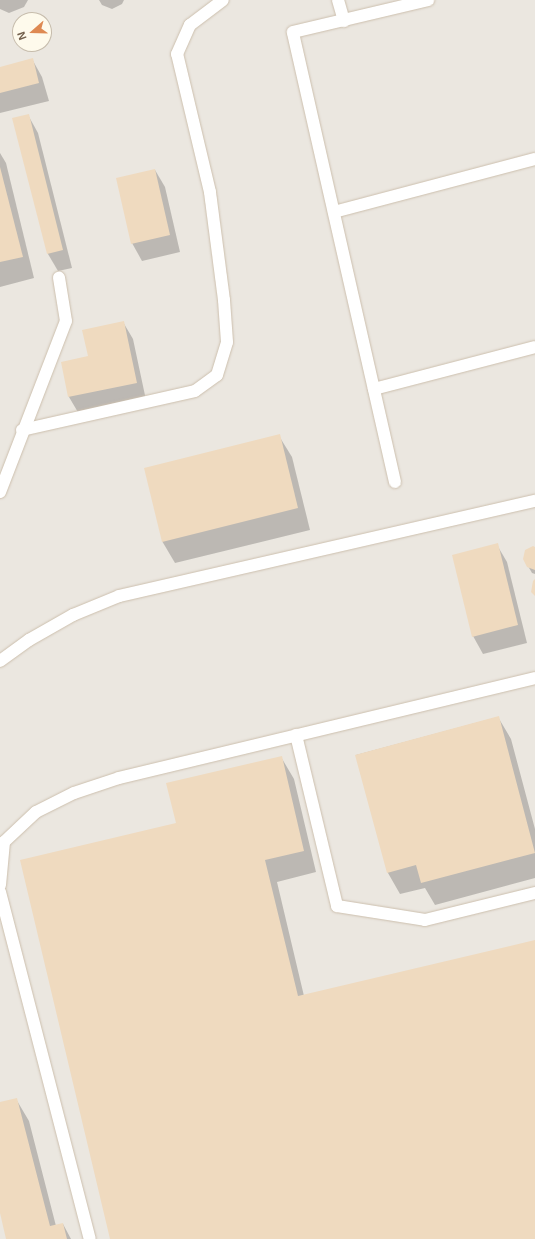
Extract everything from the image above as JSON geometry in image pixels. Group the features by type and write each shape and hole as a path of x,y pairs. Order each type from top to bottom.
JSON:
{"lane":[{"path":"22,430 195,390 217,374 227,342 223,293 210,192 177,54 190,25 223,0"},
{"path":"338,0 344,21"},
{"path":"395,482 293,32 428,0"},
{"path":"334,212 535,159"},
{"path":"0,492 22,430 66,320 59,278"},
{"path":"374,389 535,347"},
{"path":"0,661 29,640 73,615 119,596 535,500"},
{"path":"0,885 2,843 36,812 74,793 119,778 535,678"},
{"path":"296,735 337,906 425,920 535,893"},
{"path":"0,892 90,1239"}],"shaded area":[{"path":"0,0 535,0 535,1239 0,1239"}],"building":[{"path":"33,58 39,83 0,93 0,67"},
{"path":"29,114 63,250 47,254 12,118"},
{"path":"0,167 23,257 0,262"},
{"path":"155,169 170,235 131,244 116,178"},
{"path":"124,321 137,383 68,397 61,362 88,356 82,330"},
{"path":"280,434 298,508 162,542 144,468"},
{"path":"498,543 518,625 472,637 452,555"},
{"path":"533,546 535,547 535,570 527,567 523,559 525,550"},
{"path":"535,579 535,596 531,592 533,581"},
{"path":"499,716 535,853 421,883 416,865 387,873 355,755"},
{"path":"282,756 304,851 265,860 298,996 535,940 535,1239 110,1239 20,860 176,823 166,783"},
{"path":"17,1098 50,1226 63,1223 67,1239 6,1239 0,1213 0,1102"}]}
